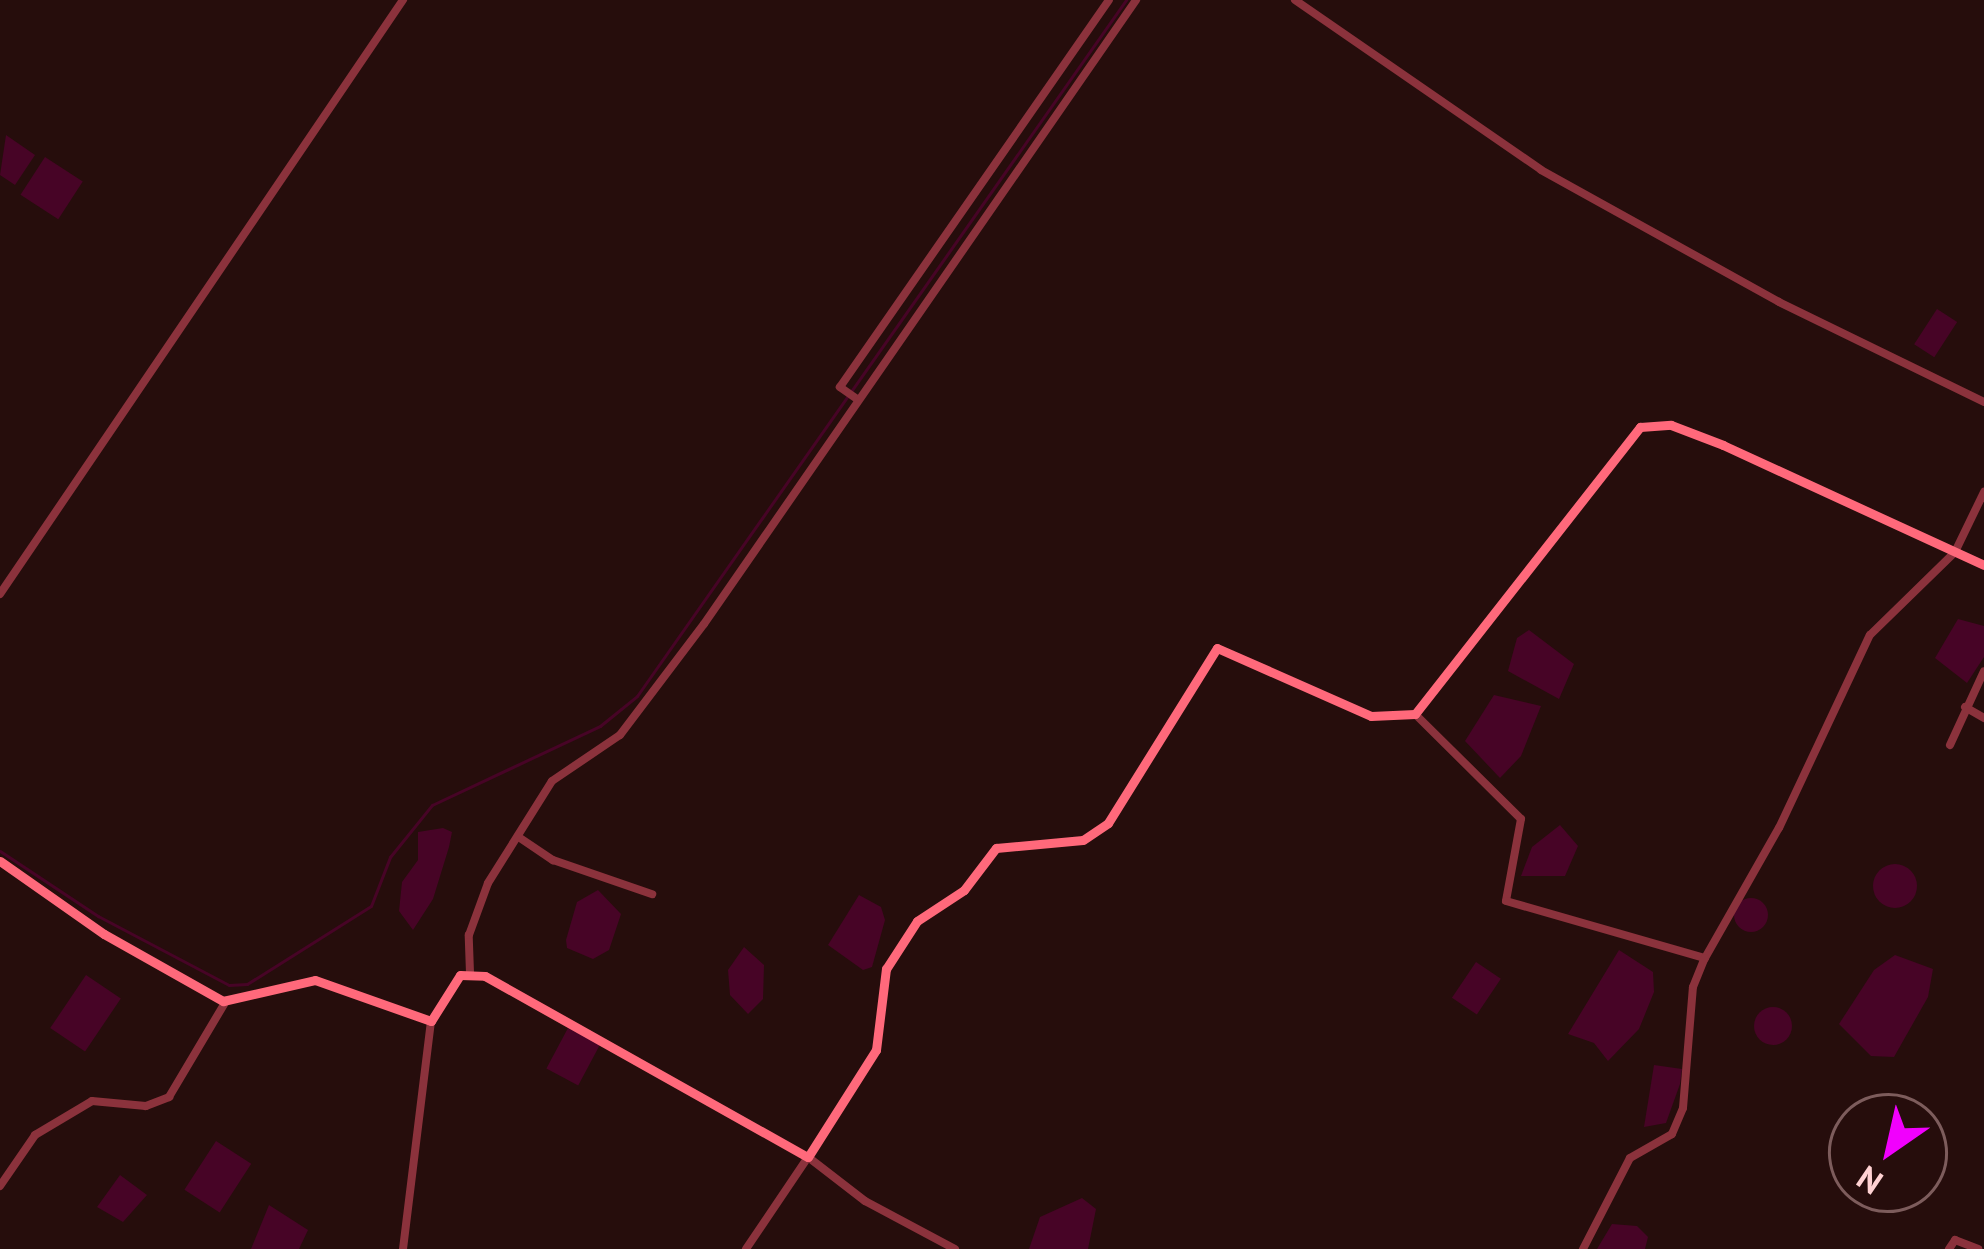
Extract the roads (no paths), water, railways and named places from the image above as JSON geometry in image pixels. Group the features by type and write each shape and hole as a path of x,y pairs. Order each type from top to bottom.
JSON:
{"main road":[{"path":"0,861 104,934 226,1001 315,980 431,1021 454,982 470,973 808,1157 876,1050 886,969 917,921 964,890 996,848 1083,839 1108,823 1217,649 1372,716 1390,721 1415,714 1592,482 1653,422 1984,565"}],"street":[{"path":"0,594 404,0"},
{"path":"855,397 843,388 1109,0"},
{"path":"470,973 469,935 502,857 520,838 552,781 620,735 1136,0"},
{"path":"1295,0 1541,170 1779,302 1984,402"},
{"path":"1583,1249 1630,1158 1672,1134 1683,1108 1693,987 1779,828 1870,635 1955,551 1984,492"},
{"path":"1950,745 1984,671"},
{"path":"1965,707 1984,718"},
{"path":"1415,714 1521,819 1506,901 1705,958"},
{"path":"520,838 553,860 652,894"},
{"path":"0,1186 35,1136 92,1101 146,1106 170,1097 226,1001"},
{"path":"403,1249 431,1021"},
{"path":"746,1249 808,1157 865,1201 955,1249"},
{"path":"1948,1249 1955,1240 1978,1249"}],"waterway":[{"path":"0,851 98,916 229,985 247,984 371,906 390,857 432,805 600,726 637,696 1126,0"}]}
